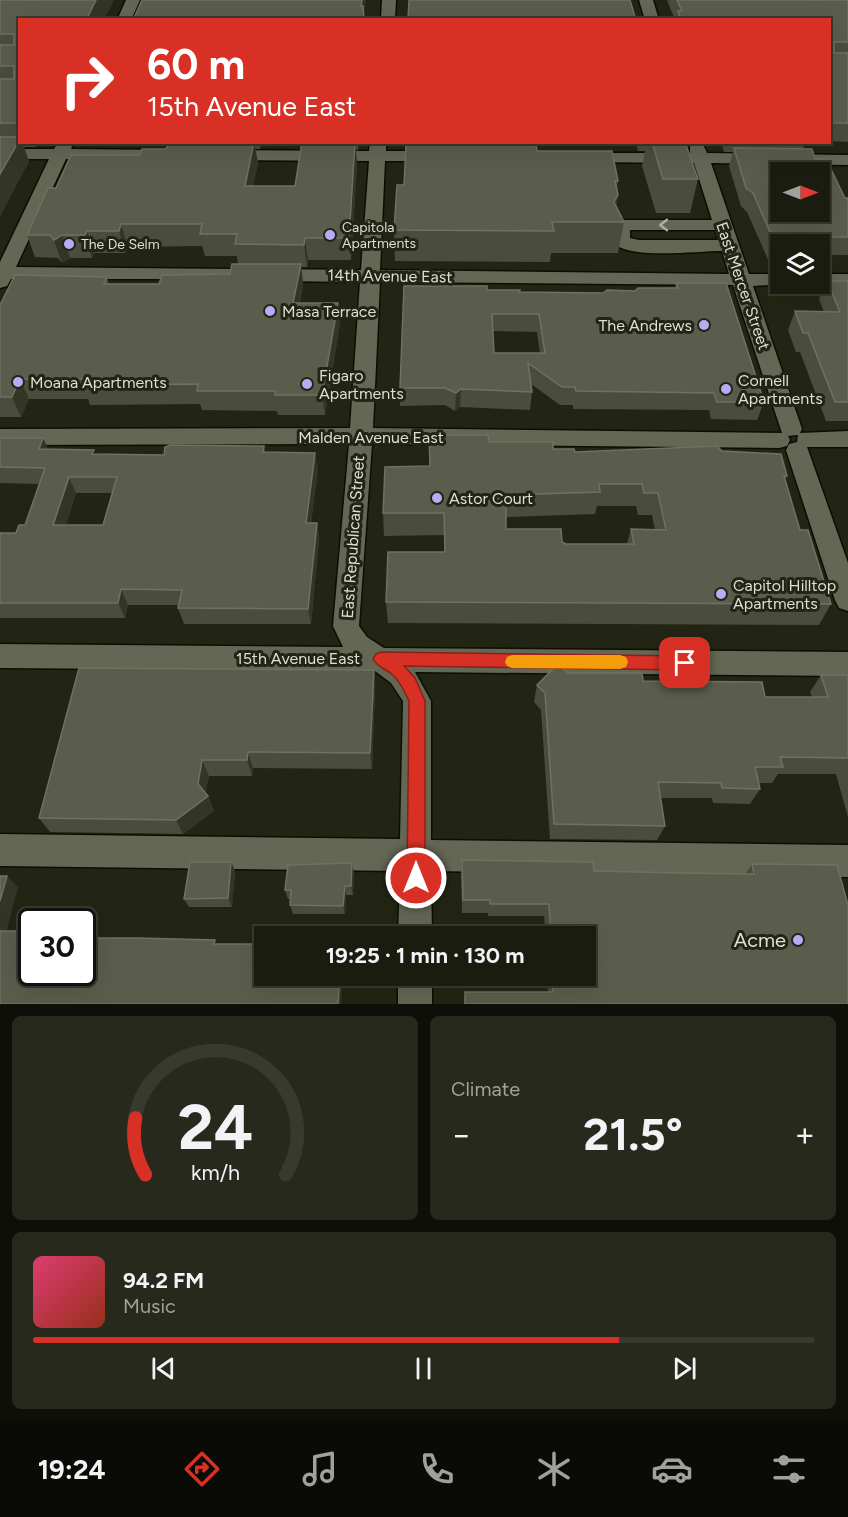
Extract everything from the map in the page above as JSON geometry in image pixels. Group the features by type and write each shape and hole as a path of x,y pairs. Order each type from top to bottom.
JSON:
{"street":[{"path":"125,18 133,0"},
{"path":"387,18 389,0"},
{"path":"645,0 651,18"},
{"path":"0,154 63,148 198,155 378,149 460,156"},
{"path":"2,276 63,148"},
{"name":"East Republican Street","path":"378,149 361,436 346,626 354,643 398,670 409,683 417,701 415,926"},
{"path":"566,157 698,150 848,160"},
{"name":"East Mercer Street","path":"698,150 848,600"},
{"path":"723,225 624,225 620,232 622,241 637,246 730,245"},
{"name":"14th Avenue East","path":"2,276 770,280"},
{"path":"830,280 848,280"},
{"name":"Malden Avenue East","path":"0,437 361,436 848,440"},
{"name":"15th Avenue East","path":"0,656 848,664"},
{"path":"0,850 848,861"},
{"path":"415,986 415,1004"}],"building":[{"path":"0,0 96,0 87,18 18,18 18,123 0,123 0,79 14,79 14,66 0,66 0,45 14,45 14,34 0,34"},
{"path":"142,0 362,0 364,18 134,18"},
{"path":"409,0 630,0 635,18 408,18"},
{"path":"677,0 848,0 848,42 834,42 834,53 848,53 848,123 831,123 831,18 680,18 678,11 682,11"},
{"path":"0,137 18,137 18,142 0,174"},
{"path":"168,144 254,144 245,186 295,186 302,144 355,144 349,238 305,238 304,245 235,244 237,234 200,234 202,224 121,224 119,231 87,231 85,235 62,235 54,240 50,235 27,235 48,188 56,188 71,155 140,155 142,149 166,149"},
{"path":"536,144 537,151 612,151 618,181 615,181 618,195 614,202 624,222 552,222 554,231 394,230 397,185 404,185 406,145"},
{"path":"653,144 686,144 698,179 663,179"},
{"path":"734,148 812,149 815,159 826,159 827,162 770,162 770,222 830,222 830,167 845,198 848,198 848,237 830,237 830,234 771,234 753,193 746,188"},
{"path":"232,264 301,264 293,303 338,303 322,395 275,395 275,391 197,391 198,384 83,385 85,379 20,379 12,397 0,397 0,305 15,275 107,277 104,284 159,284 162,275 230,274"},
{"path":"830,281 848,281 848,402 835,402 808,333 803,333 795,311 840,312 830,288"},
{"path":"676,283 726,283 764,402 717,402 714,393 576,391 575,387 562,387 528,363 532,392 461,389 456,393 445,388 400,388 404,286 487,286 487,290 520,290 519,292 603,293 607,290 678,288","holes":["492,314 539,314 545,353 494,353"]},
{"path":"429,435 488,435 489,442 553,442 553,449 574,449 575,452 717,446 722,451 781,454 787,476 784,476 800,530 808,530 831,604 386,602 388,552 445,552 444,513 383,513 385,467 430,466","holes":["599,484 642,484 644,493 658,493 666,530 631,529 634,544 566,544 562,542 561,529 506,529 506,495 600,492"]},
{"path":"0,438 43,438 39,449 94,450 92,454 164,455 165,447 170,445 264,446 263,452 315,453 306,523 317,523 308,609 178,608 182,590 121,589 118,603 0,603 0,533 16,533 19,525 25,525 45,468 0,467","holes":["69,477 117,477 103,525 53,525"]},
{"path":"79,668 374,670 370,753 248,752 247,760 202,760 198,784 208,796 176,820 39,818"},
{"path":"554,668 562,668 568,673 642,673 643,681 762,682 765,697 828,697 821,675 848,675 848,758 780,757 783,767 755,767 760,789 722,788 721,783 658,782 665,826 554,824 545,693 537,685"},
{"path":"462,860 593,862 594,871 754,874 752,864 837,865 848,905 848,1004 465,1004 465,992 553,992 553,986 596,986 596,926 550,926 549,904 490,904 490,900 463,900"},
{"path":"190,862 231,862 228,898 184,899"},
{"path":"352,863 351,886 345,886 343,906 290,905 291,890 285,890 288,865"},
{"path":"0,876 7,876 0,901"},
{"path":"0,931 18,931 18,986 96,986 96,938 137,938 215,940 214,944 254,944 254,986 339,986 338,1004 0,1004"}],"slow traffic":[{"path":"512,662 620,662"}],"place":[{"name":"Capitola Apartments","path":"330,235"},
{"name":"The De Selm","path":"69,244"},
{"name":"Masa Terrace","path":"270,311"},
{"name":"The Andrews","path":"704,325"},
{"name":"Moana Apartments","path":"18,382"},
{"name":"Figaro Apartments","path":"307,384"},
{"name":"Cornell Apartments","path":"726,389"},
{"name":"Astor Court","path":"437,498"},
{"name":"Capitol Hilltop Apartments","path":"721,594"},
{"name":"Acme","path":"798,940"}],"route":[{"path":"416,878 417,701 409,683 398,670 381,659 685,663"}]}
